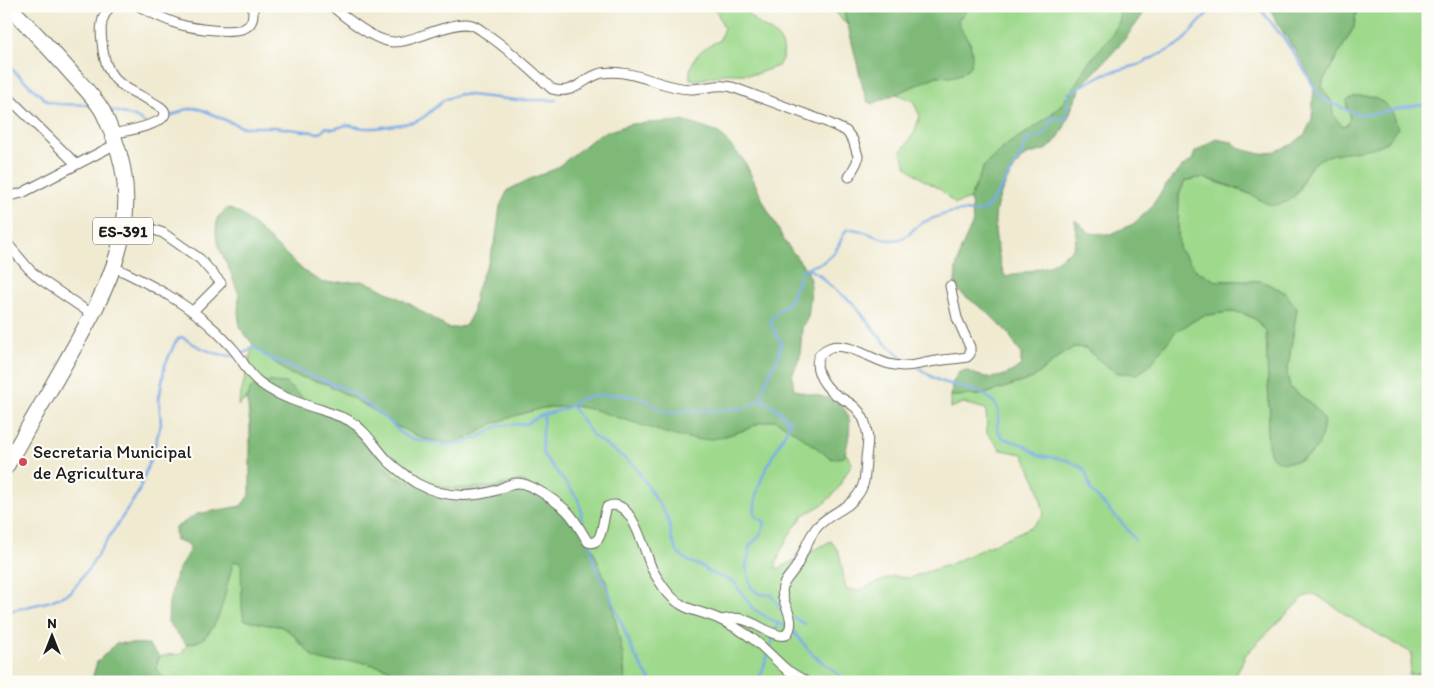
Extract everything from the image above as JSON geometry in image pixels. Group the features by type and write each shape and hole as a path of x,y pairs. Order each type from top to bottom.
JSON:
{"main road":[{"name":"ES-391","path":"7,462 93,315 114,267 126,220 124,169 102,110 92,96 41,39 8,6"}],"street":[{"path":"6,177 8,197 22,193 76,164 114,139 162,120 164,117 165,114 161,107 123,86 116,80 106,65 101,30 105,14 111,6"},
{"path":"139,6 167,20 180,24 219,30 240,30 245,28 252,21 253,6"},
{"path":"332,6 347,19 389,42 405,41 449,26 472,25 518,58 552,89 569,90 595,76 607,73 630,74 681,88 700,89 718,85 732,87 846,131 853,140 858,156 849,177"},
{"path":"6,95 76,164"},
{"path":"126,220 162,233 200,260 221,283 193,311"},
{"path":"6,242 40,279 93,315"},
{"path":"114,267 148,283 193,311 215,330 238,356 250,374 262,385 284,396 350,422 369,438 389,462 415,482 444,494 459,496 496,490 516,483 525,484 567,511 576,521 588,542 593,543 600,538 607,507 610,505 619,506 630,516 639,534 652,570 671,598 681,606 721,620 752,638 788,670 807,682"},
{"path":"721,620 729,618 743,619 778,636 786,635 790,630 792,621 783,596 784,583 818,527 823,521 855,498 865,483 868,436 864,420 855,407 826,385 817,366 819,355 832,346 843,346 890,364 908,367 967,356 970,354 970,348 959,324 950,286"}],"green space":[{"path":"711,6 749,6 749,14 752,19 776,36 783,47 782,59 778,66 756,74 724,74 698,80 690,79 691,66 695,58 705,48 719,41 724,28 717,12"},
{"path":"830,6 842,6 848,26"},
{"path":"842,6 971,6 958,20 971,48 971,66 961,74 951,77 937,76 872,104 868,102 864,92"},
{"path":"971,6 1119,6 1120,20 1112,35 1085,67 1071,93 1056,110 1038,125 1008,144 984,166 970,199 955,204 941,190 922,179 907,167 901,152 914,133 920,116 913,101 896,94 937,76 951,77 971,44 961,30 958,20"},
{"path":"1119,6 1148,6 1125,38 1080,87 1065,126 1058,138 1047,149 1028,154 1023,158 1017,164 1001,194 996,211 995,229 1000,262 1006,277 1049,266 1073,249 1077,235 1075,220 1090,233 1101,234 1111,234 1133,224 1149,210 1164,188 1183,166 1192,160 1195,152 1216,139 1232,142 1241,149 1261,154 1273,152 1293,144 1305,134 1312,119 1314,85 1303,63 1275,20 1270,6 1357,6 1354,27 1323,81 1322,88 1332,102 1333,115 1342,126 1347,125 1349,121 1350,115 1347,100 1352,97 1364,96 1381,101 1393,113 1398,128 1389,139 1379,146 1334,154 1317,161 1311,166 1296,193 1284,203 1268,204 1250,194 1204,178 1185,181 1179,195 1179,249 1198,272 1217,281 1261,281 1285,293 1297,308 1287,374 1290,388 1313,405 1324,420 1317,447 1305,458 1285,462 1274,458 1270,453 1267,437 1270,410 1266,331 1255,319 1242,313 1229,312 1202,316 1175,332 1150,365 1138,374 1118,373 1085,348 1074,347 1033,378 981,395 951,396 952,384 958,373 966,370 981,376 995,377 1008,374 1021,365 1021,353 1008,333 986,311 962,294 955,284 956,269 961,249 973,222 971,201 969,200 984,166 1008,144 1038,125 1056,110 1071,93 1085,67 1112,35 1120,20"},
{"path":"1357,6 1428,6 1428,673 1408,675 1412,653 1360,624 1315,594 1304,597 1246,654 1233,682 625,682 623,656 493,487 457,488 419,484 394,477 369,446 339,415 251,388 246,399 238,406 253,345 290,374 327,384 370,408 394,425 425,439 452,443 476,434 492,424 542,408 574,406 739,431 759,423 775,420 844,457 845,452 852,463 837,490 825,503 804,515 793,529 781,550 775,568 780,568 831,541 839,552 846,589 857,591 893,576 909,578 950,564 1033,526 1044,514 1038,487 1023,454 1001,450 987,433 986,409 963,403 951,408 951,396 981,395 1033,378 1074,347 1085,348 1105,365 1150,365 1174,332 1202,316 1229,312 1242,313 1255,319 1266,331 1270,409 1268,437 1294,462 1303,459 1314,451 1313,405 1290,388 1287,374 1297,308 1285,293 1261,281 1217,281 1198,272 1179,249 1179,195 1185,181 1202,177 1250,194 1268,204 1297,194 1309,170 1320,158 1338,152 1387,142 1390,109 1381,101 1362,96 1346,105 1350,120 1347,125 1342,126 1333,115 1332,102 1322,88 1323,81 1354,27"},
{"path":"683,121 719,133 741,157 785,242 808,272 811,286 810,301 808,317 802,328 800,357 792,376 794,389 832,400 846,411 850,427 844,457 832,459 775,420 759,423 745,430 719,438 702,440 675,436 595,410 574,406 542,408 514,416 452,443 425,439 394,425 370,408 327,384 290,374 255,347 240,328 238,312 239,295 219,248 216,235 217,218 228,208 243,215 305,272 323,283 361,281 374,285 410,304 448,328 457,328 466,325 472,314 476,292 488,264 496,237 500,206 508,190 555,169 600,134 631,124"},
{"path":"261,381 285,383 313,406 339,415 369,446 394,477 419,484 457,488 493,487 522,480 585,530 609,589 623,656 625,682 412,682 386,668 357,661 329,662 314,658 292,633 280,626 244,620 241,563 234,561 215,624 208,634 198,641 186,644 168,622 169,602 176,574 191,547 186,543 176,540 175,528 197,514 241,506 250,494 250,425 247,398 251,388"},
{"path":"234,561 241,563 268,625 280,626 292,633 301,645 329,662 357,661 386,668 412,682 169,682 160,675 156,667 159,657 182,654 187,644 197,642 212,629"},
{"path":"116,643 148,644 160,657 156,667 160,675 169,682 91,682 97,662"}],"waterway":[{"path":"241,354 253,346 266,356 353,393 390,422 403,435 412,439 445,445 457,445 479,437 500,425 526,424 539,416 565,409 578,400 591,396 623,395 642,398 663,411 670,413 746,408 760,399 779,354 781,343 772,327 771,320 790,301 802,271 821,263 831,256 837,249 846,230 858,230 888,240 894,240 904,237 918,225 942,215 958,211 982,211 987,208 1024,149 1026,141 1045,134 1049,126 1049,120 1067,117 1070,92 1104,74 1138,65 1173,48 1181,43 1214,6"},
{"path":"1258,6 1285,40 1318,94 1324,100 1359,114 1373,114 1417,105 1428,105"},
{"path":"6,64 47,101 58,104 91,105"},
{"path":"165,119 184,110 195,108 242,127 275,127 319,133 326,127 333,129 347,125 376,128 415,122 444,100 460,94 516,100 556,100"},
{"path":"108,109 135,117 145,123"},
{"path":"806,268 818,274 853,303 883,341 907,362"},
{"path":"6,612 51,601 71,592 138,493 161,424 159,399 165,365 178,339 182,337 207,350 235,356"},
{"path":"919,368 938,380 971,389 987,396 993,401 999,412 997,430 1003,438 1024,445 1038,455 1067,460 1083,468 1091,491 1124,525 1135,540"},
{"path":"760,399 775,407 790,422 767,467 758,490 755,502 755,515 764,521 765,524 759,537 749,546 746,566 751,587 759,594 772,595 780,609 786,614"},
{"path":"571,405 593,436 634,465 666,515 672,540 678,553 688,561 701,566 711,573 734,582 753,609 777,623 787,626"},
{"path":"544,415 542,434 543,454 578,499 582,526"},
{"path":"590,543 594,564 609,592 634,654 651,682"},
{"path":"793,617 805,624"},
{"path":"769,650 778,624"},
{"path":"791,629 813,655 847,682"},
{"path":"758,682 768,655"}],"place":[{"name":"Secretaria Municipal de Agricultura","path":"23,462"}]}
